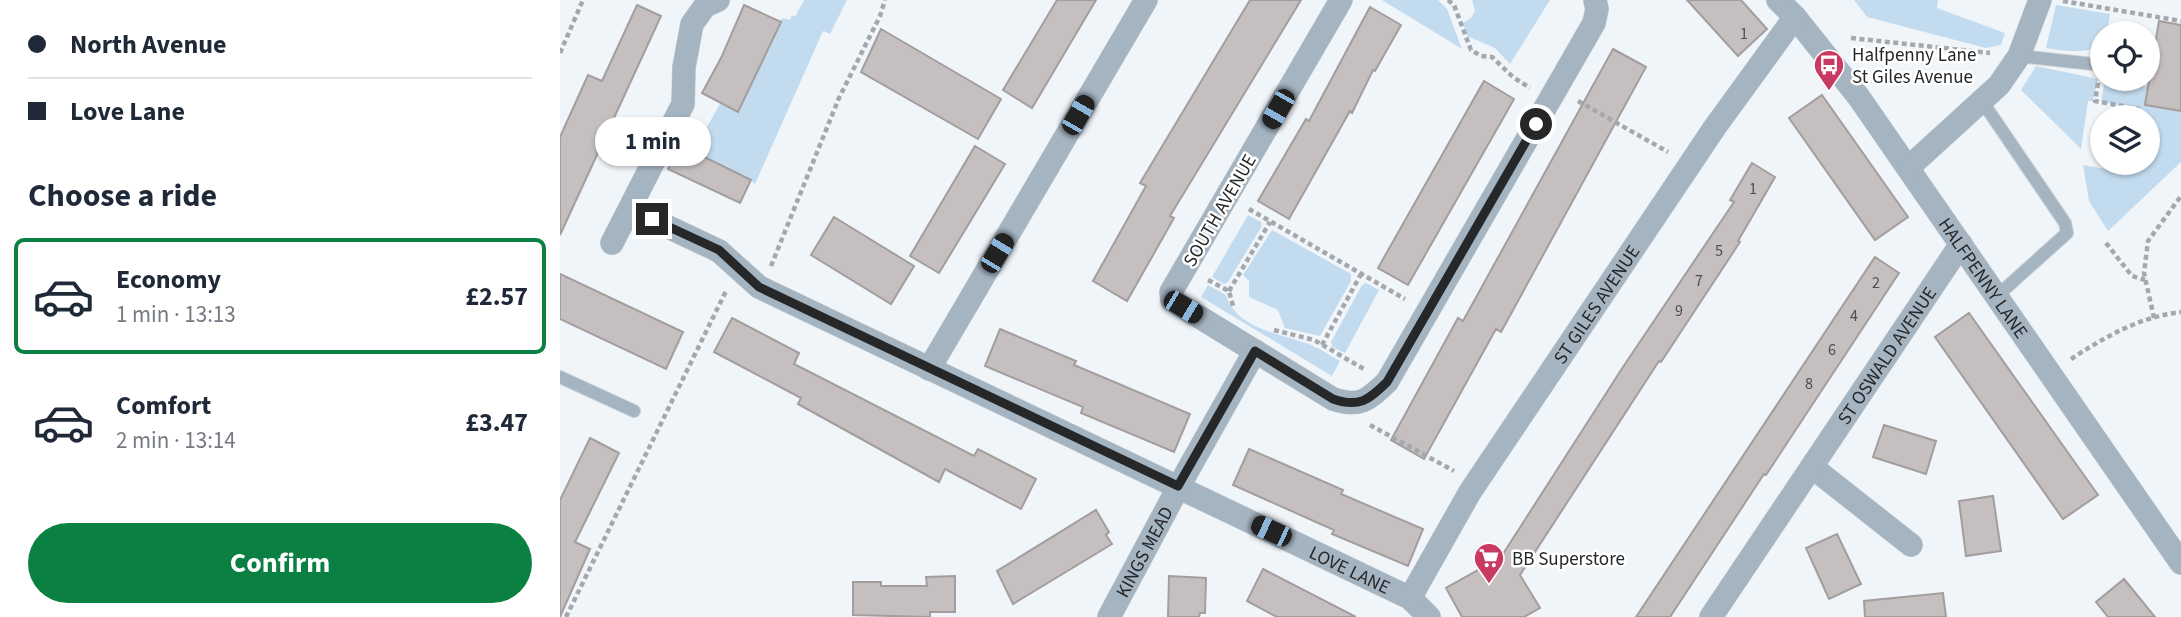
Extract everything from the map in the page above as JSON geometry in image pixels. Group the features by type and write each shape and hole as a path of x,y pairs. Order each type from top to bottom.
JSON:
{"street":[{"path":"929,369 1146,0"},
{"name":"SOUTH AVENUE","path":"1255,351 1172,300 1171,292 1341,0"},
{"path":"1255,351 1333,399 1346,403 1357,403 1371,398 1387,382 1594,23 1597,9 1595,0"},
{"name":"HALFPENNY LANE","path":"1778,0 1795,17 1858,96 2181,563"},
{"path":"1908,169 2000,85 2019,56 2040,0"},
{"path":"612,243 683,104 684,67 689,35 705,2"},
{"name":"ST GILES AVENUE","path":"1410,598 1470,492 1690,164 1795,17"},
{"name":"LOVE LANE","path":"630,209 719,250 759,287 1410,598 1429,617"},
{"name":"ST OSWALD AVENUE","path":"1711,617 1961,244"},
{"name":"KINGS MEAD","path":"1109,617 1178,486 1255,351"},
{"path":"1812,467 1911,545"}],"lane":[{"path":"2019,56 2090,64"},
{"path":"1982,101 2065,223 2067,233 1997,296"},
{"path":"560,377 634,411"}],"path":[{"path":"560,53 583,0"},
{"path":"759,287 771,267 839,99 880,16 885,0"},
{"path":"1448,0 1455,2 1471,50 1481,56 1492,57 1513,77 1690,164"},
{"path":"2059,0 2181,21"},
{"path":"1851,38 2019,56"},
{"path":"2097,91 2095,101 2117,105"},
{"path":"2154,318 2144,273 2148,241 2181,196"},
{"path":"1227,197 1428,313"},
{"path":"1242,312 1231,304 1229,290 1270,222"},
{"path":"2106,243 2132,276 2146,280"},
{"path":"560,613 566,617 737,268"},
{"path":"1185,268 1229,290"},
{"path":"1322,345 1361,274"},
{"path":"2070,360 2115,331 2181,312"},
{"path":"1264,327 1314,340 1387,382"},
{"path":"1365,423 1456,472"}],"shaded area":[{"path":"804,0 847,0 830,34 823,31 755,184 675,145 684,128 707,127 721,102 739,111 782,18 790,20 792,15 795,17"},
{"path":"1382,0 1438,0 1447,9 1462,49"},
{"path":"1472,0 1550,0 1510,64 1495,48 1467,36 1463,23 1471,18 1475,11"},
{"path":"1854,0 1938,0 1937,8 2005,33 2001,45 1986,48 1867,17"},
{"path":"2056,5 2110,14 2109,21 2090,21 2090,50 2067,51 2046,48"},
{"path":"2036,66 2090,77 2090,91 2095,91 2093,101 2088,101 2081,149 2021,90"},
{"path":"2103,91 2151,91 2156,105 2117,105 2101,102"},
{"path":"2160,108 2181,111 2181,162 2108,231 2089,201 2083,165 2090,166 2090,175 2160,175"},
{"path":"1248,215 1261,222 1262,226 1228,282 1224,284 1212,277"},
{"path":"1272,230 1351,274 1351,281 1320,336 1285,328 1278,310 1249,297 1249,281 1243,275"},
{"path":"1366,283 1379,290 1345,353 1332,347 1331,342 1362,285"},
{"path":"1208,285 1226,295 1238,315 1248,322 1310,345 1340,361 1332,376 1201,297"}],"building":[{"path":"1057,0 1096,0 1032,108 1003,90"},
{"path":"1250,0 1301,0 1170,216 1174,218 1127,301 1093,281 1146,186 1140,183"},
{"path":"1687,0 1741,0 1767,29 1738,56"},
{"path":"637,5 661,16 560,235 560,137 588,75 602,81"},
{"path":"744,5 781,22 738,112 702,93 722,56"},
{"path":"1370,7 1401,25 1289,219 1258,201 1306,119 1309,121"},
{"path":"2160,21 2181,25 2181,111 2160,108 2160,105 2145,105 2147,91 2160,91"},
{"path":"881,29 1001,99 978,139 861,72"},
{"path":"1613,49 1646,67 1501,332 1496,329 1424,459 1391,440 1458,318 1463,321"},
{"path":"1484,81 1514,99 1408,285 1378,268"},
{"path":"1822,95 1908,217 1875,240 1789,118"},
{"path":"680,145 751,180 740,203 668,169"},
{"path":"975,146 1005,164 939,273 910,256"},
{"path":"1752,163 1775,177 1738,241 1740,242 1520,575 1540,608 1524,617 1462,617 1446,588 1501,557 1623,367 1734,202 1730,200"},
{"path":"834,217 914,266 891,304 811,255"},
{"path":"1875,257 1899,273 1766,475 1764,474 1670,617 1636,617"},
{"path":"560,274 683,332 666,369 560,319"},
{"path":"1969,313 2098,495 2063,519 1935,337"},
{"path":"732,318 799,353 794,364 974,456 978,449 1036,479 1021,509 945,469 939,482 798,404 801,398 714,352"},
{"path":"1000,329 1076,361 1074,365 1190,414 1174,452 1081,413 1083,407 985,366"},
{"path":"1884,425 1936,441 1926,474 1873,457"},
{"path":"590,438 619,453 575,542 590,549 560,617 560,500"},
{"path":"1249,449 1343,490 1341,494 1423,529 1408,566 1332,534 1334,530 1233,485"},
{"path":"1993,496 2001,551 1966,556 1959,501"},
{"path":"1096,510 1109,532 1106,535 1112,544 1013,604 997,571"},
{"path":"1837,534 1861,584 1829,599 1806,548"},
{"path":"1263,569 1356,617 1277,617 1247,601"},
{"path":"955,576 955,612 930,612 930,617 853,615 853,582 881,582 881,586 927,586 926,577"},
{"path":"1169,576 1206,578 1205,613 1200,613 1199,617 1168,617"},
{"path":"2124,579 2155,617 2108,617 2096,602"},
{"path":"1943,593 1946,617 1865,617 1864,601"}],"place":[{"name":"Halfpenny Lane St Giles Avenue","path":"1829,92"},
{"name":"BB Superstore","path":"1489,585"}],"route":[{"path":"652,219 719,250 759,287 1178,486 1255,351 1333,399 1346,403 1357,403 1371,398 1387,382 1536,124"}]}
